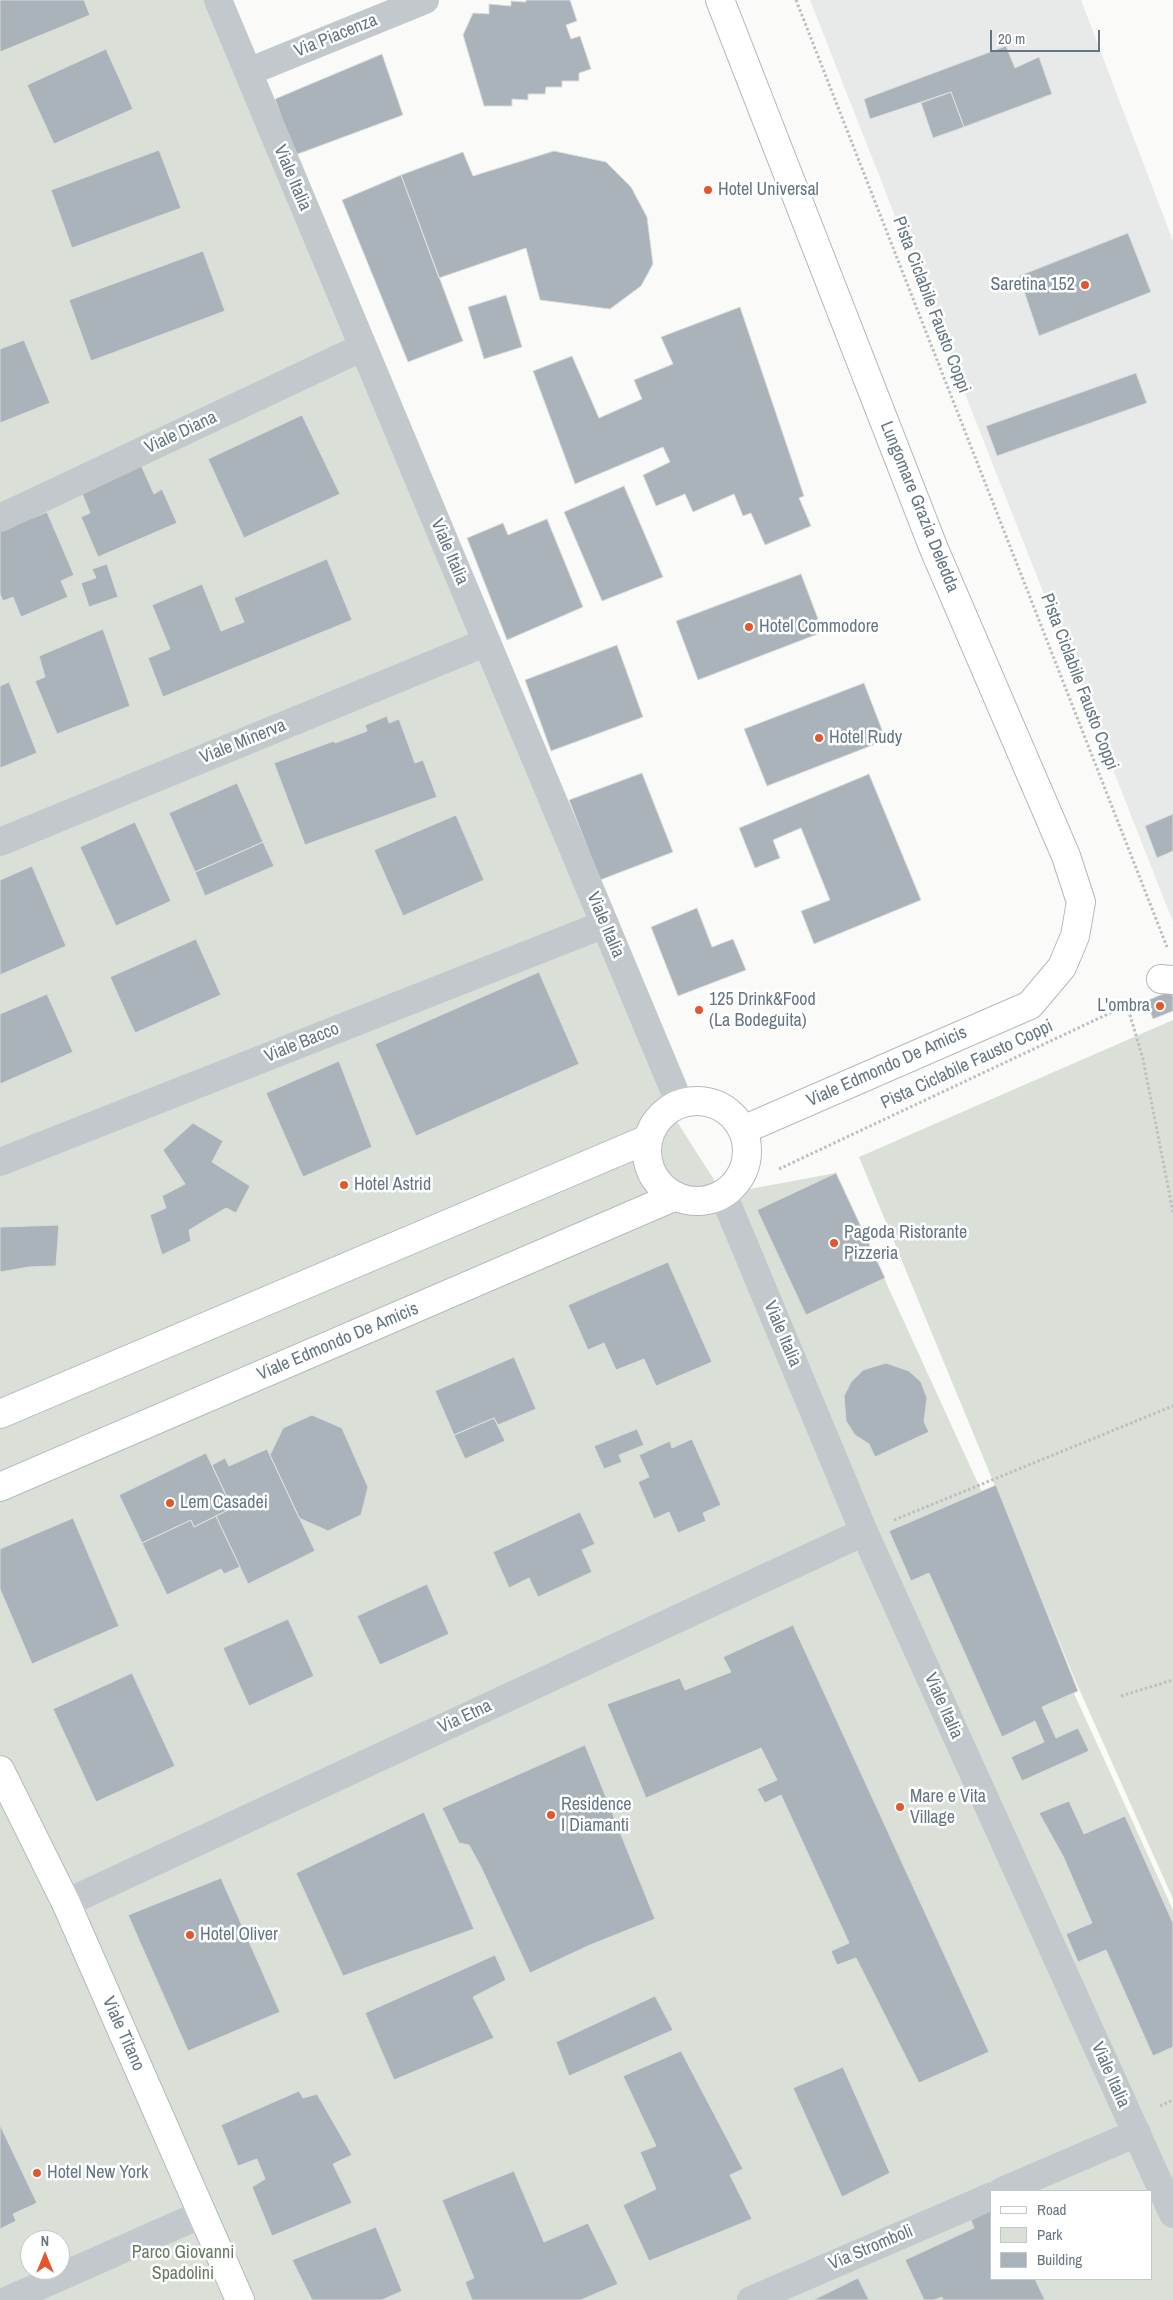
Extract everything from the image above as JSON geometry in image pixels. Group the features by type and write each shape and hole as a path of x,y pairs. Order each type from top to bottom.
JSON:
{"street":[{"name":"Viale Italia","path":"218,0 680,1104"},
{"name":"Via Piacenza","path":"248,72 425,0"},
{"name":"Lungomare Grazia Deledda","path":"720,0 934,549 1066,856 1081,902 1075,936 1062,967 1030,1005"},
{"name":"Viale Diana","path":"0,518 363,347"},
{"name":"Viale Minerva","path":"0,842 487,642"},
{"name":"Viale Bacco","path":"0,1162 605,924"},
{"name":"Viale Edmondo De Amicis","path":"743,1130 1030,1005"},
{"path":"695,1100 710,1102 724,1108 735,1118 743,1130 747,1144 747,1158 742,1173 734,1185 723,1194 708,1200 692,1200 676,1196 660,1185 654,1177 648,1158 648,1139 660,1117 680,1104 695,1100"},
{"path":"0,1414 648,1139"},
{"name":"Viale Italia","path":"723,1194 864,1532 1173,2214"},
{"name":"Viale Edmondo De Amicis","path":"0,1487 676,1196"},
{"name":"Via Etna","path":"66,1903 864,1532"},
{"name":"Viale Titano","path":"0,1770 66,1903 240,2300"},
{"path":"1004,2190 1137,2133"},
{"name":"Via Stromboli","path":"751,2300 990,2197"},
{"path":"8,2300 202,2214"}],"path":[{"name":"Pista Ciclabile Fausto Coppi","path":"779,1169 1127,1005 1167,980 1167,944 796,0"},
{"path":"1127,1005 1143,1059 1173,1212"},
{"path":"864,1532 1173,1406"},
{"path":"1120,1696 1173,1680"}],"shaded area":[{"path":"810,0 1081,0 1173,241 1173,922"}],"green space":[{"name":"Parco Giovanni Spadolini","path":"0,0 209,0 669,1109 723,1194 836,1173 1173,1910 1173,2300 0,2300"},
{"path":"1173,1020 1173,1899 1076,1682 859,1157"}],"building":[{"path":"0,0 84,0 90,15 0,52"},
{"path":"526,0 570,0 577,21 566,25 571,39 580,36 591,69 579,73 579,81 562,81 562,87 546,87 545,94 528,94 528,100 512,99 512,106 484,106 463,35 473,13 489,14 489,4 511,6 511,1 526,2"},
{"path":"1006,46 1015,68 1039,57 1052,94 964,127 951,92 870,119 864,99"},
{"path":"106,49 133,109 54,144 27,85"},
{"path":"382,54 403,115 295,155 275,99"},
{"path":"951,92 964,127 933,138 921,103"},
{"path":"159,150 181,208 72,248 51,190"},
{"path":"554,151 606,162 631,187 647,217 653,264 641,286 610,309 540,300 526,248 439,278 401,175 463,152 473,176"},
{"path":"401,175 463,341 408,362 342,200"},
{"path":"1128,233 1151,292 1039,336 1019,276"},
{"path":"203,251 225,311 91,361 69,300"},
{"path":"506,295 522,347 484,359 468,307"},
{"path":"740,307 804,496 799,498 811,526 765,545 751,513 743,516 734,494 693,512 685,494 656,506 643,475 670,462 663,447 575,484 533,371 572,356 599,418 642,399 634,380 673,364 661,337"},
{"path":"24,340 50,403 0,423 0,349"},
{"path":"1136,373 1147,403 997,456 986,426"},
{"path":"302,415 340,494 244,538 208,459"},
{"path":"141,465 154,494 162,489 177,523 98,557 81,517 90,513 81,491"},
{"path":"624,486 663,577 602,601 564,512"},
{"path":"47,512 74,575 61,581 68,597 21,617 13,597 3,601 0,594 0,531"},
{"path":"547,519 583,607 507,640 467,538 503,523 508,535"},
{"path":"327,559 352,620 163,697 148,658 170,649 152,605 202,584 221,631 244,622 234,598"},
{"path":"107,564 118,597 89,607 81,583 96,578 92,569"},
{"name":"Hotel Commodore","path":"801,574 823,632 698,680 676,621"},
{"path":"103,629 130,706 57,734 35,681 45,677 39,656"},
{"path":"617,645 643,717 551,751 525,680"},
{"path":"9,682 37,753 0,768 0,686"},
{"path":"864,683 886,740 767,786 744,729"},
{"path":"387,716 389,723 399,719 415,763 423,760 437,797 305,845 274,763 367,731 365,725"},
{"path":"642,773 673,852 600,880 569,800"},
{"path":"869,774 921,900 814,944 801,911 830,900 801,828 773,840 780,858 755,868 739,828"},
{"path":"237,783 263,842 195,872 169,813"},
{"path":"1173,814 1173,851 1157,858 1145,826"},
{"path":"456,815 484,880 403,916 374,850"},
{"path":"135,822 171,901 116,926 80,847"},
{"path":"263,842 274,866 205,896 195,872"},
{"path":"32,866 66,946 0,975 0,880"},
{"path":"697,908 712,947 733,939 746,970 678,996 651,927"},
{"path":"196,939 221,995 135,1033 110,977"},
{"path":"539,972 579,1064 416,1136 375,1044"},
{"name":"L'ombra","path":"1170,991 1173,997 1173,1011 1153,1019 1146,1001"},
{"path":"47,994 73,1052 0,1084 0,1014"},
{"path":"339,1061 372,1147 303,1177 266,1093"},
{"path":"193,1123 223,1141 212,1162 250,1186 236,1213 226,1208 189,1230 191,1241 162,1255 150,1215 166,1208 162,1196 185,1184 163,1150"},
{"path":"836,1173 885,1278 806,1315 757,1210"},
{"path":"59,1225 56,1266 29,1267 0,1272 0,1227"},
{"path":"668,1262 712,1362 656,1386 644,1359 616,1370 604,1343 588,1350 568,1305"},
{"path":"514,1357 536,1409 498,1425 494,1418 454,1435 435,1391"},
{"path":"886,1363 909,1371 921,1382 927,1398 924,1422 929,1432 875,1457 869,1444 855,1435 846,1421 844,1396 851,1382 863,1370"},
{"path":"312,1415 342,1428 368,1487 361,1515 328,1531 299,1518 270,1455 283,1428"},
{"path":"494,1418 505,1441 465,1459 454,1435"},
{"path":"637,1429 644,1445 619,1455 622,1462 604,1469 594,1446"},
{"path":"692,1439 721,1505 703,1513 706,1521 678,1533 669,1512 654,1519 638,1482 649,1477 639,1455 670,1441 672,1448"},
{"path":"267,1449 315,1551 248,1584 216,1516 232,1508 212,1465 225,1458 229,1466"},
{"path":"206,1453 232,1508 194,1527 191,1520 142,1543 119,1495"},
{"path":"996,1485 1078,1691 1042,1707 1056,1738 1078,1728 1089,1751 1022,1781 1011,1757 1044,1742 1035,1721 1002,1737 929,1573 911,1581 889,1531"},
{"path":"580,1512 595,1544 582,1550 592,1572 538,1597 529,1578 509,1588 493,1552"},
{"path":"216,1516 240,1567 224,1574 221,1569 167,1595 142,1543 191,1520 194,1527"},
{"path":"73,1518 119,1626 32,1664 0,1589 0,1549"},
{"path":"427,1584 449,1634 380,1665 357,1616"},
{"path":"288,1619 314,1676 249,1706 223,1648"},
{"path":"793,1625 989,2052 919,2083 856,1958 837,1965 831,1951 849,1943 781,1795 765,1803 757,1789 777,1780 761,1748 646,1798 607,1704 680,1678 685,1690 731,1672 723,1657"},
{"path":"132,1673 175,1766 96,1802 53,1709"},
{"path":"585,1745 655,1919 590,1945 530,1973 481,1867 469,1845 459,1843 442,1808"},
{"path":"1069,1801 1084,1834 1125,1816 1173,1923 1173,2047 1153,2056 1106,1950 1078,1962 1066,1934 1092,1923 1063,1856 1039,1813"},
{"path":"424,1812 474,1929 343,1976 296,1873"},
{"path":"221,1878 280,2012 188,2051 128,1915"},
{"path":"495,1955 506,1980 473,1997 494,2038 394,2080 365,2013"},
{"path":"655,1996 673,2030 569,2076 556,2042"},
{"path":"681,2051 743,2169 730,2175 752,2219 649,2261 623,2205 656,2189 640,2152 656,2146 623,2076"},
{"path":"843,2067 890,2173 842,2197 793,2088"},
{"path":"299,2091 303,2098 317,2094 352,2155 333,2164 352,2203 272,2236 252,2187 265,2179 257,2159 238,2166 221,2125"},
{"path":"0,2125 37,2203 13,2214 16,2221 0,2229"},
{"path":"514,2171 544,2242 588,2223 618,2284 581,2300 472,2300 465,2282 474,2278 442,2200"},
{"path":"990,2211 990,2280 1035,2280 1045,2300 943,2300 942,2297 934,2300 924,2300 905,2260 974,2228 971,2220"},
{"path":"376,2227 402,2291 382,2300 312,2300 292,2260"},
{"path":"858,2278 869,2300 813,2300"}],"place":[{"name":"Hotel Universal","path":"708,190"},
{"name":"Saretina 152","path":"1085,285"},
{"name":"Hotel Commodore","path":"749,627"},
{"name":"Hotel Rudy","path":"819,738"},
{"name":"L'ombra","path":"1160,1006"},
{"name":"125 Drink&Food (La Bodeguita)","path":"699,1010"},
{"name":"Hotel Astrid","path":"344,1185"},
{"name":"Pagoda Ristorante Pizzeria","path":"834,1243"},
{"name":"Lem Casadei","path":"170,1503"},
{"name":"Mare e Vita Village","path":"900,1807"},
{"name":"Residence I Diamanti","path":"551,1815"},
{"name":"Hotel Oliver","path":"190,1935"},
{"name":"Hotel New York","path":"37,2173"}]}
